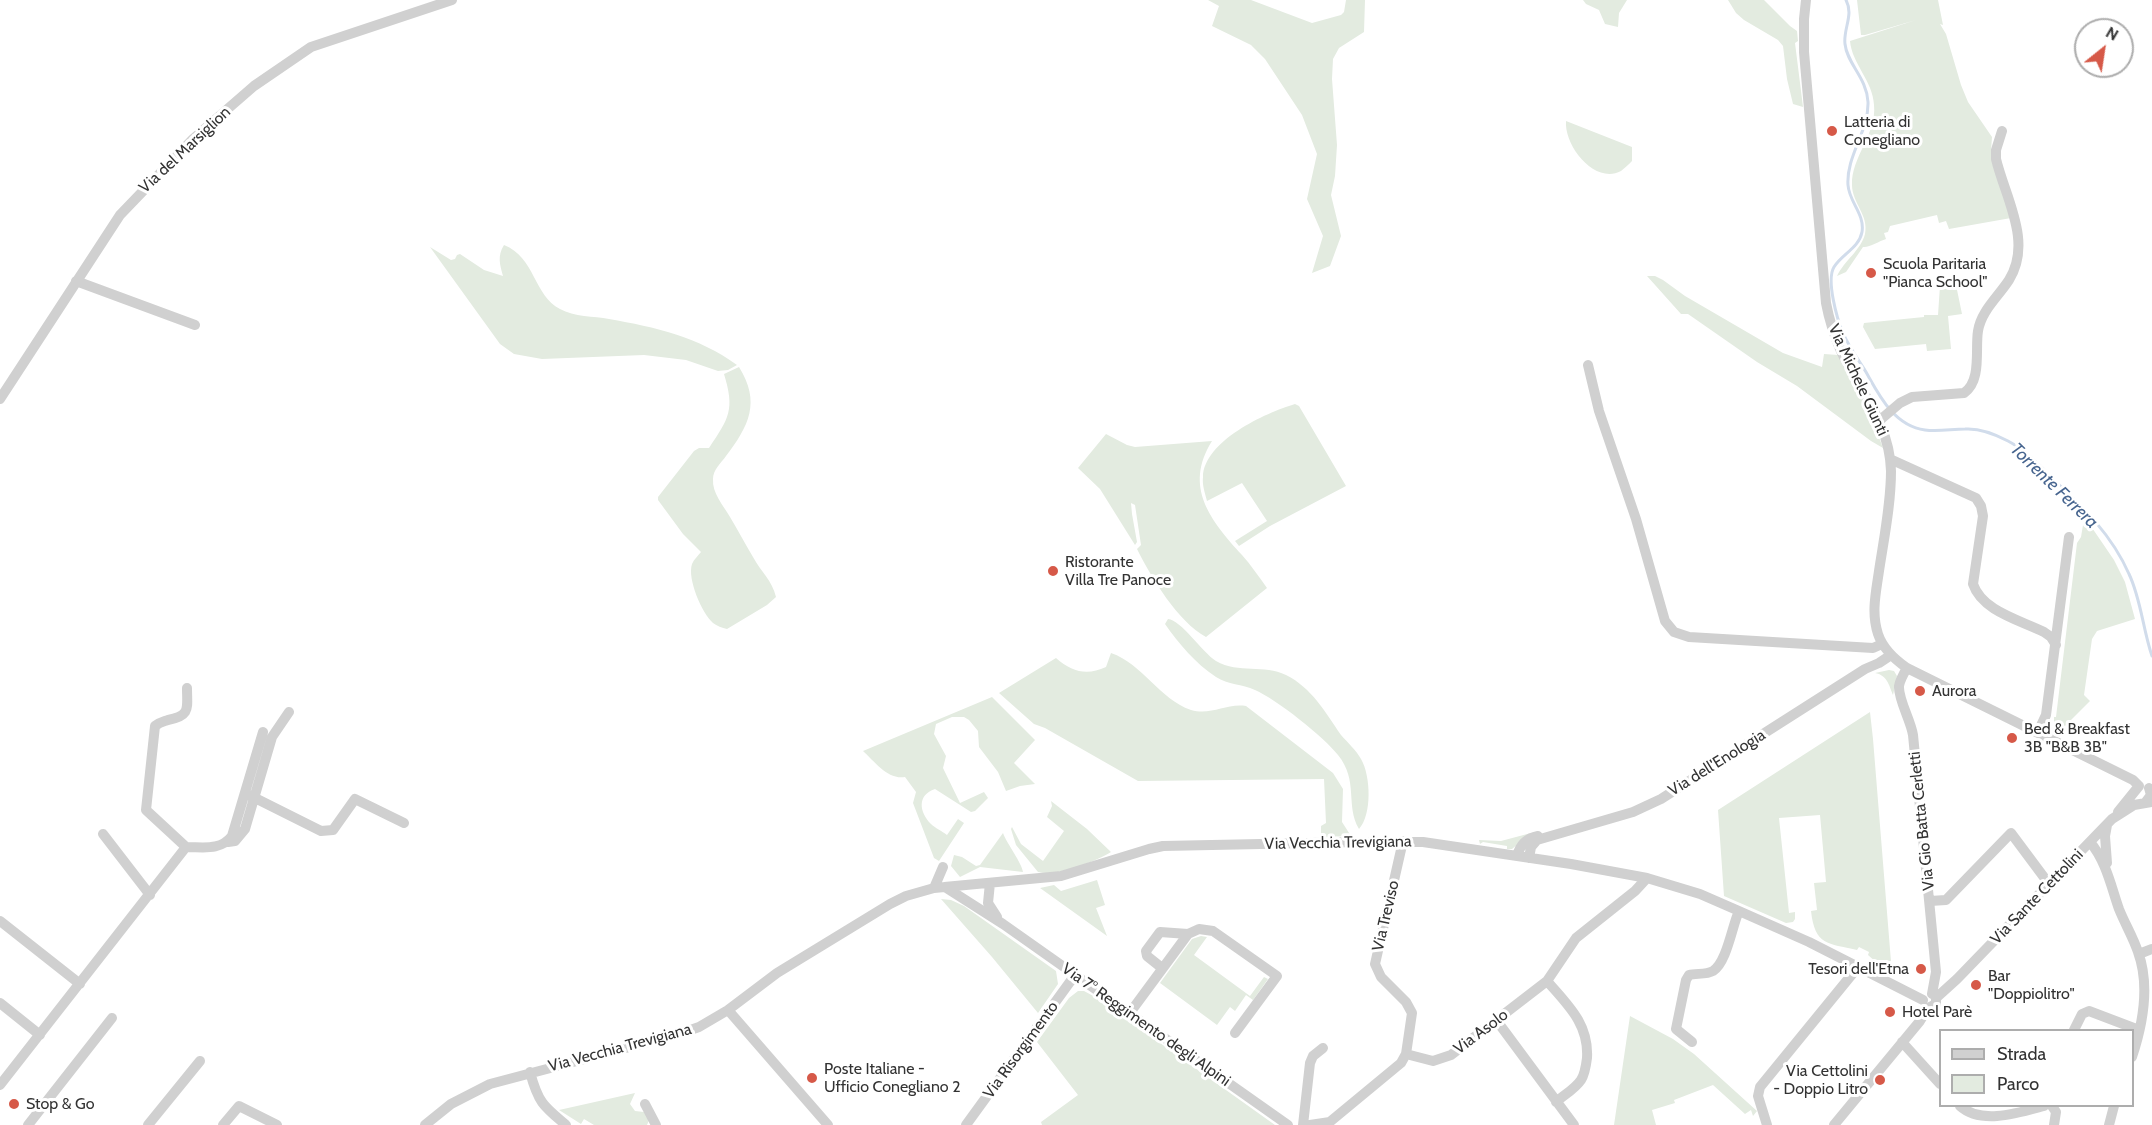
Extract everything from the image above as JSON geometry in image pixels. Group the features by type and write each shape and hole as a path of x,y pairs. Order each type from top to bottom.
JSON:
{"street":[{"name":"Via del Marsiglion","path":"0,399 130,202 193,139 254,86 311,46 452,0"},
{"name":"Via Michele Giunti","path":"1806,3 1804,52 1826,303 1841,351 1887,414 1885,432 1890,459 1891,489 1874,610 1875,624 1882,644 1907,668 2133,780 2143,788"},
{"path":"1887,414 1912,397 1964,393 1972,384 1980,323 2009,280 2017,259 2015,221 1996,159 1996,150 2002,131"},
{"path":"76,282 195,325"},
{"path":"1588,365 1599,411 1636,519 1665,621 1670,629 1689,637 1873,648 1882,644"},
{"path":"1890,459 1976,498 1983,516 1973,584 1976,593 1989,605 2044,632 2056,645"},
{"path":"2038,732 2046,715 2069,537"},
{"name":"Via dell'Enologia","path":"1865,669 1882,644"},
{"name":"Via dell'Enologia","path":"1523,857 1519,851 1528,839 1633,812 1660,799 1865,669 1891,655"},
{"name":"Via Gio Batta Cerletti","path":"1907,668 1899,691 1913,735 1930,901 1935,978 1929,1000"},
{"path":"187,688 186,714 160,722 155,726 146,810 186,847 215,848 228,842 250,795 272,737 289,712"},
{"path":"250,795 263,732"},
{"path":"2143,788 2135,800 2147,803"},
{"path":"2108,872 2105,836 2110,822 2143,788"},
{"path":"250,795 321,831 333,830 355,799 404,823"},
{"name":"Via Sante Cettolini","path":"1834,1125 1920,1021 1929,1000 1957,979 2110,822 2134,805 2147,803"},
{"path":"1930,901 1946,900 2011,833 2049,884"},
{"path":"103,834 150,895"},
{"name":"Via Vecchia Trevigiana","path":"425,1125 445,1108 471,1092 490,1084 699,1027 728,1010 777,973 906,896 939,888 1061,876 1163,846 1403,841 1523,857 1647,878 1700,894 1929,1000"},
{"name":"Via Treviso","path":"1403,841 1375,964 1381,977 1406,1002 1412,1013 1406,1054"},
{"path":"2090,842 2099,852 2108,872 2120,910 2139,954 2144,984 2134,1052"},
{"path":"0,1085 186,847"},
{"path":"939,888 943,867"},
{"name":"Via Asolo","path":"1406,1054 1433,1061 1445,1059 1547,981 1576,938 1627,898 1647,878"},
{"name":"Via 7° Reggimento degli Alpini","path":"990,883 988,898 990,908 1004,924"},
{"path":"976,906 972,896 978,884"},
{"name":"Via 7° Reggimento degli Alpini","path":"939,888 976,906 1004,924 1288,1125"},
{"path":"1692,1042 1676,1029 1686,980 1689,975 1710,972 1716,968 1724,956 1739,911"},
{"path":"0,921 80,984"},
{"path":"1129,1014 1188,934 1199,929 1213,931 1277,976 1235,1033"},
{"path":"1162,968 1147,956 1146,951 1160,932 1188,934"},
{"path":"2139,954 2152,949"},
{"path":"1767,1125 1758,1096 1760,1087 1858,967"},
{"name":"Via Risorgimento","path":"966,1125 1076,975"},
{"path":"1935,978 1957,979"},
{"path":"1547,981 1580,1021 1587,1042 1583,1077 1556,1102"},
{"path":"0,1003 40,1035"},
{"path":"728,1010 828,1125"},
{"path":"2074,1029 2082,1014 2089,1011 2139,1030"},
{"path":"28,1125 112,1018"},
{"path":"1497,1021 1574,1125"},
{"path":"1902,1042 1939,1082"},
{"path":"1304,1125 1310,1063 1313,1056 1323,1048"},
{"path":"1310,1125 1328,1124 1401,1063 1406,1054"},
{"path":"148,1125 200,1061"},
{"path":"530,1072 536,1095 541,1103 566,1125"},
{"path":"645,1104 656,1125"},
{"path":"223,1125 239,1107 271,1124"},
{"path":"1962,1108 1975,1117 2004,1117 2040,1107"},
{"path":"2053,1107 2056,1112 2054,1125"},
{"path":"2109,1125 2114,1107"}],"green space":[{"path":"1208,0 1251,0 1312,23 1341,15 1344,12 1346,0 1365,0 1364,32 1339,48 1333,59 1332,79 1337,145 1331,195 1341,236 1330,266 1312,273 1323,236 1307,199 1317,154 1302,115 1265,59 1251,45 1212,26 1219,6"},
{"path":"1583,0 1627,0 1619,13 1618,27 1605,24 1599,10 1586,4"},
{"path":"1728,0 1764,0 1797,31 1798,41 1795,43 1803,107 1793,104 1783,46 1778,40 1744,20 1736,13"},
{"path":"1857,0 1938,0 1943,25 1940,24 1946,34 1961,85 1968,102 1992,137 1991,151 2011,218 1949,229 1946,221 1939,223 1937,215 1890,226 1888,232 1884,233 1886,239 1863,247 1846,272 1837,276 1860,245 1865,234 1865,221 1852,185 1855,165 1874,116 1873,96 1854,57 1850,41 1916,20 1861,35"},
{"path":"1566,121 1632,147 1632,161 1621,171 1611,174 1601,173 1592,168 1583,161 1570,141"},
{"path":"504,245 522,258 545,295 560,309 571,314 626,322 676,334 707,347 737,365 728,370 718,371 686,360 644,355 542,359 514,354 500,344 430,247 451,260 460,254 484,270 503,276 500,257"},
{"path":"1647,276 1655,276 1663,280 1685,296 1783,353 1822,367 1824,354 1838,355 1871,416 1883,448 1797,386 1757,362 1688,314 1681,314"},
{"path":"1956,285 1962,314 1948,316 1951,349 1927,351 1926,344 1875,349 1863,327 1864,323 1938,315 1940,286"},
{"path":"739,367 749,391 751,403 749,413 741,434 716,470 713,484 718,499 769,581 776,597 727,629 713,623 704,612 696,595 691,570 693,562 701,552 683,534 658,497 694,451 699,448 709,448 716,438 725,421 729,405 724,374"},
{"path":"1295,404 1299,406 1346,486 1270,526 1239,546 1235,541 1267,521 1242,483 1207,501 1203,480 1206,464 1225,440 1238,430 1268,414"},
{"path":"1106,434 1135,447 1212,441 1200,473 1204,502 1220,529 1267,588 1206,637 1185,621 1176,610 1137,549 1141,545 1135,505 1131,503 1137,542 1135,545 1100,489 1078,468"},
{"path":"2084,519 2114,560 2125,582 2135,619 2097,631 2092,639 2084,695 2090,701 2057,734 2054,732 2054,717 2056,717 2077,543 2081,537"},
{"path":"1168,619 1185,630 1216,661 1234,667 1278,672 1295,680 1311,694 1357,753 1364,766 1369,795 1366,815 1359,829 1353,811 1348,774 1331,747 1275,701 1250,688 1221,680 1208,672 1176,639 1165,624"},
{"path":"1111,653 1132,665 1170,698 1191,710 1205,711 1246,706 1333,773 1343,789 1342,822 1351,836 1321,837 1321,826 1326,823 1324,779 1138,781 1034,724 999,693 1056,658 1068,667 1086,672 1106,667"},
{"path":"1894,671 1897,676 1893,695 1885,678 1875,673"},
{"path":"992,697 1035,740 1014,763 1035,784 1006,791 998,772 979,747 978,731 969,720 964,717 952,717 936,724 934,734 946,756 943,768 960,803 984,792 988,798 971,812 935,789 925,795 922,809 934,827 947,835 958,819 964,823 939,861 934,858 913,803 916,792 905,777 887,773 863,751"},
{"path":"1870,712 1892,974 1868,955 1869,952 1859,947 1857,950 1831,944 1820,937 1816,931 1811,911 1817,910 1814,883 1826,882 1820,815 1779,818 1789,913 1795,912 1793,922 1786,923 1724,896 1718,810"},
{"path":"1051,801 1087,829 1111,852 1065,871 1038,872 1016,845 1011,829 1012,827 1021,844 1043,861 1064,831 1047,817 1052,806"},
{"path":"1003,833 1023,872 980,867 960,877 951,866 954,855 976,866 980,865"},
{"path":"1531,833 1512,849 1483,842 1480,844 1479,840 1501,841"},
{"path":"1097,880 1105,905 1096,908 1107,936 1040,888 1054,885 1061,891"},
{"path":"941,899 951,900 964,906 1056,971 1058,984 1038,1013 992,957"},
{"path":"1207,937 1194,955 1250,996 1264,977 1268,979 1253,1000 1246,995 1235,1011 1230,1007 1217,1025 1160,983 1192,939"},
{"path":"1078,991 1084,991 1097,998 1275,1125 1042,1125 1041,1122 1078,1095 1037,1042 1069,998"},
{"path":"1630,1016 1673,1039 1694,1054 1757,1111 1753,1116 1751,1110 1745,1114 1713,1085 1674,1100 1675,1103 1652,1110 1656,1125 1614,1125"},
{"path":"635,1093 630,1104 635,1111 644,1112 650,1118 647,1125 594,1125 584,1119 581,1124 559,1110"}],"waterway":[{"name":"Torrente Ferrera","path":"1846,0 1849,17 1845,44 1849,58 1867,93 1868,102 1865,123 1848,174 1849,191 1861,219 1862,232 1854,247 1837,262 1831,281 1833,300 1845,338 1882,399 1896,416 1914,427 1925,430 1976,429 2003,438 2032,458 2086,511 2114,547 2129,574 2152,656"}],"place":[{"name":"Latteria di Conegliano","path":"1832,131"},
{"name":"Scuola Paritaria \"Pianca School\"","path":"1871,273"},
{"name":"Ristorante Villa Tre Panoce","path":"1053,571"},
{"name":"Aurora","path":"1920,691"},
{"name":"Bed & Breakfast 3B \"B&B 3B\"","path":"2012,738"},
{"name":"Tesori dell'Etna","path":"1921,969"},
{"name":"Bar \"Doppiolitro\"","path":"1976,985"},
{"name":"Hotel Parè","path":"1890,1012"},
{"name":"Poste Italiane - Ufficio Conegliano 2","path":"812,1078"},
{"name":"Via Cettolini - Doppio Litro","path":"1880,1080"},
{"name":"Stop & Go","path":"14,1104"}]}
